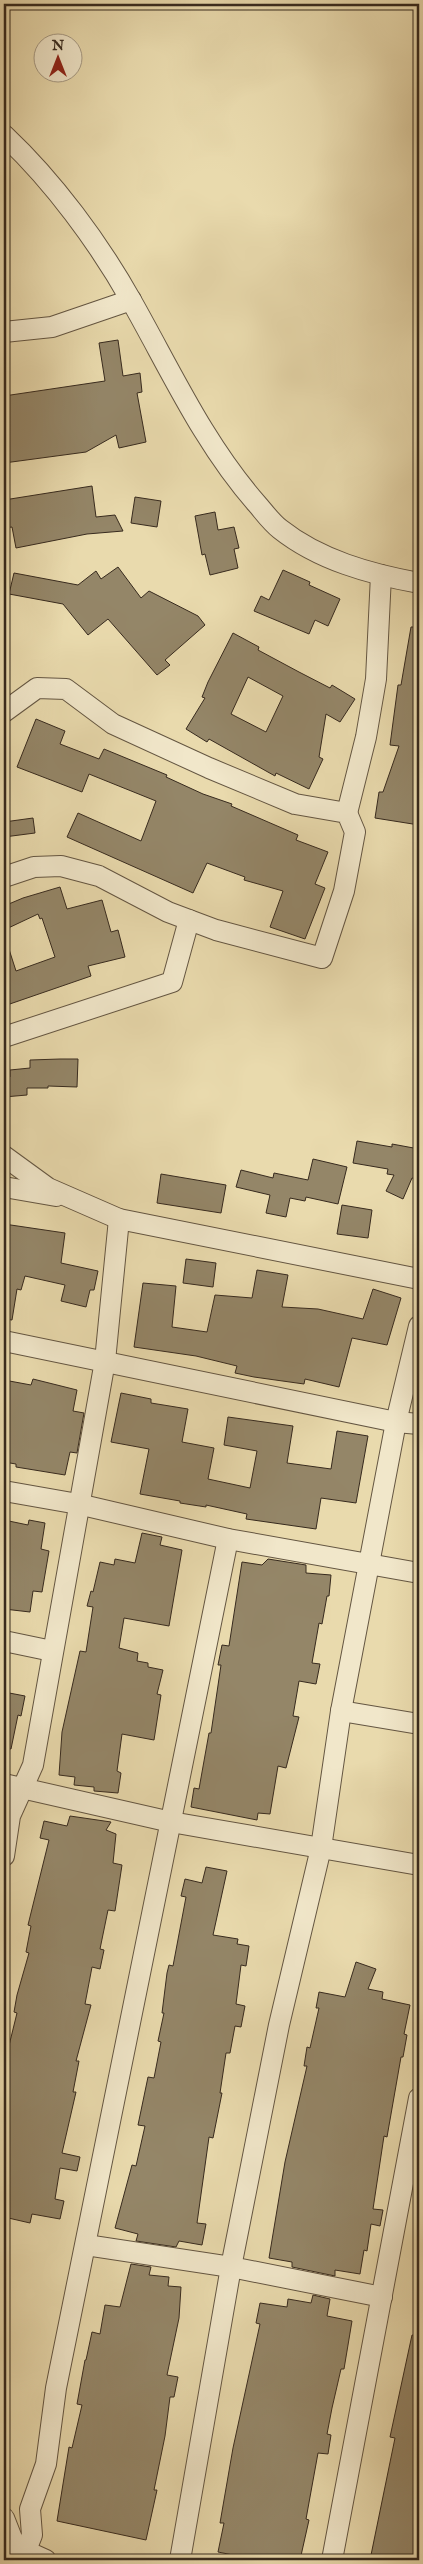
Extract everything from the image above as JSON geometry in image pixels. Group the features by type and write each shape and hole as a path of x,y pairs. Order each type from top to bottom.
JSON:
{"street":[{"path":"4,135 68,205 131,300 197,420 237,481 279,528 315,552 361,570 419,582"},
{"path":"4,332 52,327 131,300"},
{"path":"4,877 34,867 61,866 99,876 168,912 216,930 322,958 344,891 355,832 347,813 366,737 376,679 381,575"},
{"path":"4,712 37,688 66,689 113,724 209,768 295,804 347,813"},
{"path":"4,1037 172,982 189,920"},
{"path":"4,1156 48,1188 119,1219 419,1279"},
{"path":"4,1187 72,1198"},
{"path":"4,1856 10,1816 33,1765 105,1361 119,1219"},
{"path":"180,2560 231,2268 279,2025 321,1848 342,1710 396,1422 419,1326"},
{"path":"4,1341 396,1422 419,1424"},
{"path":"4,1491 78,1504 228,1539 419,1573"},
{"path":"24,2555 32,2535 30,2509 46,2464 56,2388 228,1539"},
{"path":"4,1641 52,1650"},
{"path":"342,1710 419,1724"},
{"path":"4,1784 170,1822 419,1865"},
{"path":"332,2560 382,2298 414,2156 419,2098"},
{"path":"86,2245 231,2268 382,2298"},
{"path":"4,2518 15,2546 24,2555 46,2560"}],"building":[{"path":"118,340 123,376 140,373 142,392 137,393 146,442 119,448 116,435 86,452 4,463 4,396 105,381 99,343"},
{"path":"92,486 96,517 115,515 123,531 87,534 16,548 12,527 4,528 4,500"},
{"path":"135,497 161,501 157,527 131,523"},
{"path":"215,512 218,530 234,527 239,548 234,549 238,568 210,575 205,554 202,555 195,516"},
{"path":"118,567 141,598 149,591 198,616 205,625 165,660 170,665 157,675 108,619 88,635 63,604 9,594 14,573 78,585 96,571 101,579"},
{"path":"283,570 310,582 309,585 340,599 328,626 315,620 309,634 254,611 261,596 269,600"},
{"path":"411,627 419,627 419,825 375,818 379,792 383,792 399,746 390,745 398,685 401,685"},
{"path":"233,633 259,647 258,650 330,688 332,685 355,699 340,722 326,714 319,757 323,759 309,789 276,773 275,776 209,739 207,742 186,729 205,698 202,697","holes":["248,677 283,696 266,732 231,714"]},
{"path":"36,719 65,731 60,744 99,759 104,749 167,775 166,777 203,794 232,804 231,806 298,835 296,840 328,852 315,884 325,888 305,939 270,927 283,891 244,880 245,877 207,863 193,893 67,837 78,813 141,841 156,801 89,774 82,792 17,767"},
{"path":"33,818 35,833 4,837 4,822"},
{"path":"60,887 67,909 102,900 111,932 118,930 125,957 88,966 91,976 4,1006 4,943 7,943 16,971 55,957 42,918 40,919 38,914 4,930 4,906"},
{"path":"78,1059 77,1087 48,1086 48,1088 27,1088 27,1095 4,1097 4,1078 10,1077 10,1070 30,1068 30,1060"},
{"path":"357,1141 392,1147 392,1144 419,1149 418,1179 412,1178 403,1199 386,1191 394,1175 387,1174 388,1169 353,1163"},
{"path":"313,1159 347,1167 338,1204 306,1197 305,1201 290,1198 286,1217 266,1213 270,1195 236,1187 241,1170 273,1178 274,1173 308,1180"},
{"path":"161,1174 226,1185 221,1213 157,1203"},
{"path":"342,1205 372,1210 368,1238 337,1234"},
{"path":"4,1224 65,1233 61,1263 98,1271 94,1290 90,1290 86,1307 61,1301 65,1285 25,1276 21,1290 17,1289 12,1320 4,1319"},
{"path":"186,1259 216,1263 213,1287 183,1283"},
{"path":"257,1270 288,1275 282,1307 318,1309 363,1319 373,1289 401,1298 387,1345 352,1338 339,1387 305,1379 304,1384 254,1377 235,1373 237,1366 196,1356 134,1347 143,1283 176,1286 172,1327 207,1332 215,1295 252,1298"},
{"path":"33,1379 77,1390 73,1411 84,1413 77,1453 70,1452 65,1475 16,1467 16,1464 4,1462 4,1380 31,1385"},
{"path":"121,1393 151,1399 151,1403 188,1409 182,1442 214,1448 208,1479 250,1488 257,1451 224,1445 228,1417 293,1426 287,1463 331,1469 337,1431 368,1436 356,1503 321,1498 316,1529 246,1519 247,1514 140,1494 149,1449 111,1442"},
{"path":"4,1520 28,1525 29,1520 45,1523 41,1549 49,1551 42,1592 33,1591 30,1612 4,1609"},
{"path":"142,1533 162,1537 160,1545 182,1550 169,1626 124,1618 119,1648 138,1653 137,1661 148,1663 148,1667 163,1670 157,1694 161,1695 154,1740 122,1734 117,1771 121,1773 118,1793 94,1791 94,1787 74,1785 75,1777 59,1775 62,1732 80,1651 86,1652 93,1607 87,1606 91,1591 93,1592 100,1562 114,1565 115,1559 135,1563"},
{"path":"268,1559 306,1565 306,1573 331,1575 329,1596 327,1596 322,1624 319,1623 312,1663 320,1664 316,1684 299,1681 293,1716 299,1717 286,1768 278,1766 270,1814 258,1813 257,1820 191,1807 194,1788 199,1789 209,1733 211,1733 221,1665 218,1665 222,1645 229,1646 242,1562 262,1565"},
{"path":"4,1692 25,1696 21,1716 18,1715 11,1749 4,1748"},
{"path":"70,1816 111,1822 106,1830 116,1834 113,1863 122,1865 115,1911 108,1910 100,1949 104,1950 100,1969 92,1967 85,2004 91,2005 76,2061 79,2061 73,2092 76,2092 62,2153 80,2157 77,2171 60,2168 55,2199 64,2201 60,2219 32,2214 30,2223 4,2217 4,2081 7,2067 4,2066 17,2013 14,2012 17,1995 29,1953 26,1952 31,1926 28,1925 49,1840 40,1838 44,1821 67,1826"},
{"path":"206,1867 227,1871 213,1935 238,1939 237,1944 249,1946 246,1966 241,1965 236,2004 245,2006 241,2027 235,2026 230,2053 226,2053 220,2093 222,2093 213,2138 209,2137 197,2223 206,2224 202,2245 179,2241 176,2247 136,2241 138,2234 115,2228 132,2165 136,2166 145,2126 138,2125 148,2077 154,2078 161,2042 158,2041 164,2013 162,2013 167,1973 169,1965 173,1966 186,1897 181,1896 185,1879 202,1883"},
{"path":"356,1962 376,1969 368,1989 383,1992 382,1999 410,2005 404,2034 407,2035 403,2057 401,2057 387,2137 384,2136 373,2209 383,2210 380,2226 371,2224 367,2251 364,2250 360,2274 335,2270 335,2276 292,2267 292,2262 269,2258 285,2162 307,2066 304,2066 307,2047 310,2048 319,2008 316,2008 319,1992 345,1997"},
{"path":"131,2264 151,2267 149,2275 169,2277 168,2286 181,2287 179,2318 167,2375 178,2377 174,2397 170,2397 165,2436 154,2490 157,2490 146,2540 57,2521 69,2447 72,2448 82,2405 77,2404 92,2332 100,2334 105,2305 120,2307"},
{"path":"313,2295 330,2299 327,2316 352,2321 344,2369 341,2369 327,2434 331,2435 328,2454 318,2453 306,2519 309,2520 300,2560 258,2560 218,2552 224,2523 220,2523 233,2448 260,2324 256,2323 260,2303 287,2307 288,2299 311,2303"},
{"path":"412,2335 419,2336 419,2560 370,2560 395,2438 390,2437"}]}
